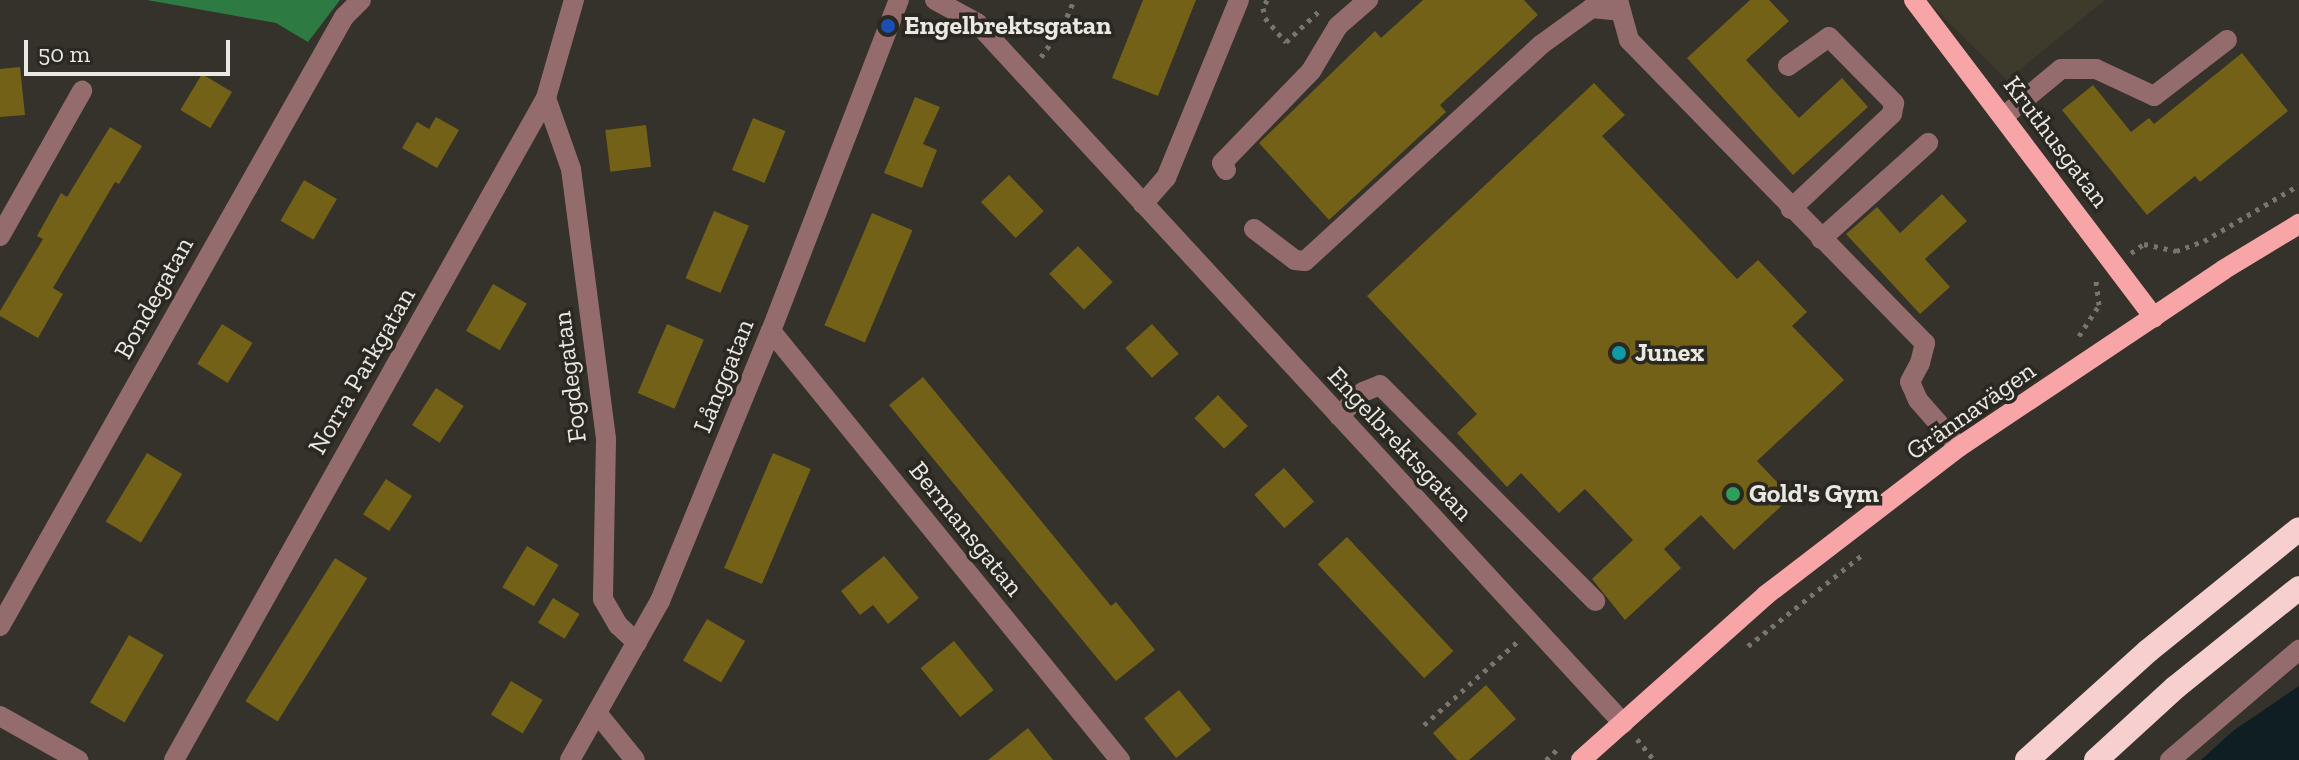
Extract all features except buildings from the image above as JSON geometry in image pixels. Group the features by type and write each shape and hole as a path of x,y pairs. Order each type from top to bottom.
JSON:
{"highway":[{"path":"2027,760 2148,651 2299,529"},
{"path":"2096,760 2176,687 2299,588"}],"main road":[{"name":"Kruthusgatan","path":"1914,0 2154,317"},
{"name":"Grännavägen","path":"1581,760 1766,595 1959,447 2299,224"}],"street":[{"name":"Bondegatan","path":"0,626 312,71 344,17 361,0"},
{"name":"Norra Parkgatan","path":"174,760 546,98 574,0"},
{"name":"Långgatan","path":"570,760 660,601 771,331 899,0"},
{"name":"Engelbrektsgatan","path":"935,0 977,23 1623,723"},
{"path":"1143,204 1166,178 1239,0"},
{"path":"1226,170 1222,163 1311,71 1338,26 1368,0"},
{"path":"1254,229 1295,260 1305,261 1542,44 1592,8 1619,6 1629,40 1925,343 1920,363 1910,382 1918,400 1959,447"},
{"path":"1788,66 1829,37 1894,103 1892,114 1791,209"},
{"path":"2003,117 2061,69 2096,69 2154,96 2227,40"},
{"path":"0,236 82,91"},
{"name":"Fogdegatan","path":"546,98 571,169 606,440 603,599 618,625 637,643"},
{"path":"1821,239 1928,143"},
{"name":"Bermansgatan","path":"771,331 1120,760"},
{"path":"1339,416 1363,392 1380,385 1595,601"},
{"path":"2170,760 2299,650"},
{"path":"597,713 635,760"},
{"path":"0,716 78,760"}],"path":[{"path":"1023,74 1047,51 1074,0"},
{"path":"1267,0 1263,8 1265,18 1286,42 1329,2"},
{"path":"2116,264 2144,244 2176,251 2204,241 2299,185"},
{"path":"1736,656 1869,549"},
{"path":"1424,725 1534,627"},
{"path":"1649,732 1639,742 1654,760"}],"shaded area":[{"path":"1926,0 2105,0 2007,80"},
{"path":"2299,686 2299,760 2201,760 2233,731"}],"green space":[{"path":"147,0 340,0 308,42 276,23"}],"place":[{"name":"Engelbrektsgatan","path":"888,26"},
{"name":"Junex","path":"1619,353"},
{"name":"Gold's Gym","path":"1733,494"}]}
